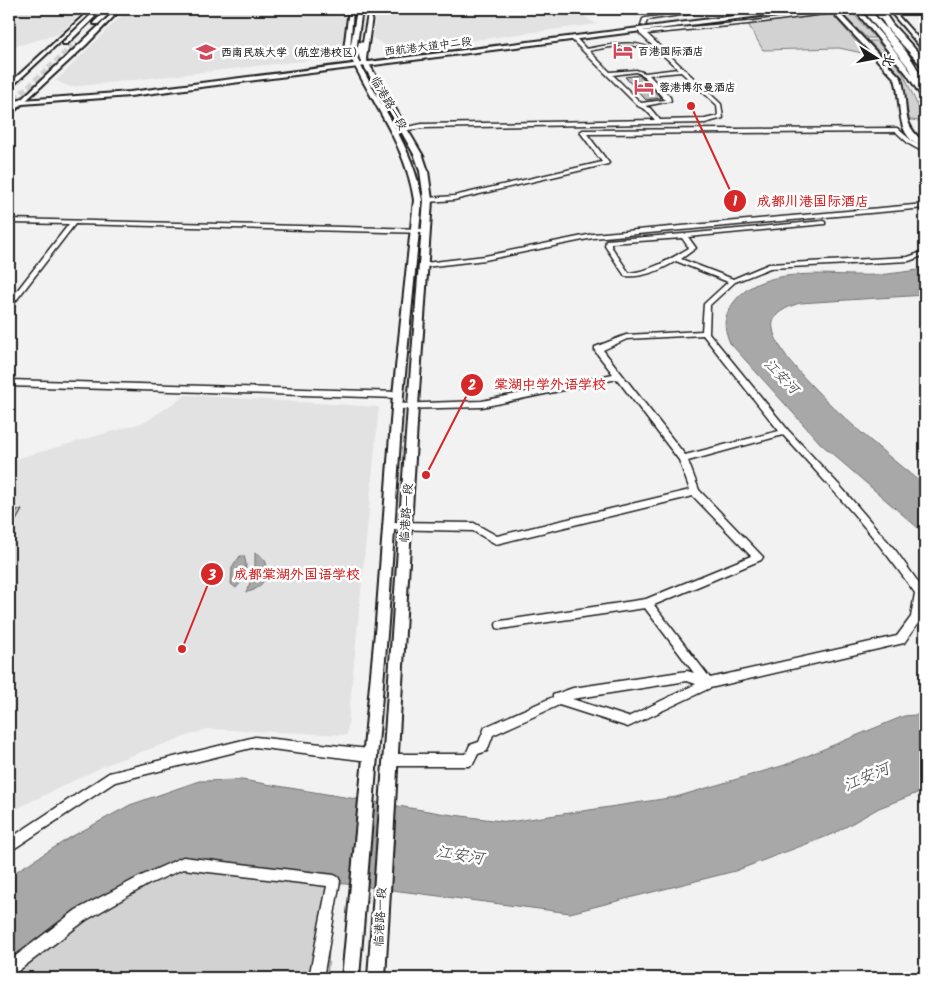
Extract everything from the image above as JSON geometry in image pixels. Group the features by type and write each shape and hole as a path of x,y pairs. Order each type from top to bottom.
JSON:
{"highway":[{"path":"865,9 914,68 925,94"},
{"path":"879,9 889,25 925,64"}],"main road":[{"path":"65,43 100,9"},
{"path":"76,43 111,9"},
{"path":"359,9 353,50 360,62"},
{"path":"360,62 365,9"},
{"path":"9,97 127,87 360,62 642,29 770,9"},
{"path":"856,9 909,73 925,98"},
{"path":"873,9 889,25"},
{"path":"837,10 838,15 898,78 902,88 902,121 909,131 925,146"},
{"name":"西航港大道中二段","path":"9,103 130,94 360,62 574,39 789,11"},
{"name":"临港路一段","path":"360,62 424,171 428,200 425,265 413,406 387,790 377,978"},
{"name":"临港路一段","path":"350,978 398,401 418,200 416,181 399,129"}],"street":[{"path":"9,87 94,9"},
{"path":"9,114 119,9"},
{"path":"351,9 347,50 360,62"},
{"path":"360,62 371,9"},
{"path":"642,29 645,19 718,9"},
{"path":"811,9 818,13"},
{"path":"888,9 925,49"},
{"path":"642,29 748,24 837,10"},
{"path":"399,129 705,121 721,117 719,105 642,29"},
{"path":"574,39 640,105 648,109 659,122"},
{"path":"586,50 636,44 650,47 693,88 701,88"},
{"path":"610,74 636,71 645,74 682,70"},
{"path":"640,105 668,101 668,98 645,74"},
{"path":"428,200 454,198 606,163 583,132 897,130 911,143 925,151"},
{"path":"425,265 486,258 593,236 925,206"},
{"path":"9,221 426,231"},
{"path":"9,305 73,223"},
{"path":"684,236 693,248 660,268 639,275 627,275 608,246 608,241 823,223"},
{"path":"556,699 628,722 708,683 900,640 916,619 920,592 892,554 849,502 785,432 705,333 707,304 733,281 769,266 909,259 925,253"},
{"path":"676,258 733,281"},
{"path":"501,625 647,603 758,557 695,492 683,459 598,349 626,337 705,333"},
{"path":"9,383 398,401 413,406 482,404 618,376"},
{"path":"683,459 785,432"},
{"path":"388,526 474,527 496,540 695,492"},
{"path":"647,603 708,683"},
{"path":"390,760 469,760 474,749 483,747 489,731 556,699 573,693 687,676 708,683"},
{"path":"9,846 113,778 122,775 254,742 370,755"},
{"path":"9,969 81,915 145,880 183,863 334,881 316,978"}],"shaded area":[{"path":"9,9 85,9 59,34 9,48"},
{"name":"西南民族大学（航空港校区）","path":"128,9 354,9 354,13 348,13 343,43 311,60 71,87 56,81"},
{"name":"西南民族大学（航空港校区）","path":"366,9 571,9 597,24 395,50 372,38 376,13 365,13"},
{"path":"784,9 810,9 814,12 746,22 648,31 792,14"},
{"path":"840,9 849,9 875,38 867,38 844,17"},
{"path":"832,14 867,54 839,48 763,50 748,24"},
{"path":"869,41 877,41 903,73 925,122 905,119 902,83 887,60"},
{"path":"186,395 379,407 347,735 207,729 110,763 16,809 9,815 9,461 145,422"},
{"path":"183,863 334,881 327,978 9,978 9,969 81,915"}],"water":[{"name":"江安河","path":"925,269 925,295 800,303 790,306 777,315 774,319 773,329 780,346 794,366 815,389 864,435 925,486 925,534 821,444 730,343 725,322 734,302 747,290 763,282 781,277 820,274 876,275"},
{"path":"255,553 266,562 266,575 259,586 246,592 255,572"},
{"path":"240,556 244,556 246,569 243,578 236,588 231,584 232,568"},
{"name":"江安河","path":"925,714 925,790 879,808 833,834 735,871 570,913 183,863 81,915 9,969 9,876 71,837 130,805 199,781 242,780 446,814 509,822 676,797 785,765 904,716"}],"building":[{"name":"蓉港博尔曼酒店","path":"639,75 661,98 646,100 625,77"},
{"path":"9,510 22,510 9,533"}],"tunnel":[{"path":"789,11 809,9"},
{"path":"9,105 76,43"}],"place":[{"name":"百港国际酒店","path":"623,51"},
{"name":"西南民族大学（航空港校区）","path":"206,52"},
{"name":"蓉港博尔曼酒店","path":"644,87"},
{"name":"成都川港国际酒店","path":"691,106"},
{"name":"棠湖中学外语学校","path":"426,475"},
{"name":"成都棠湖外国语学校","path":"182,649"}]}
